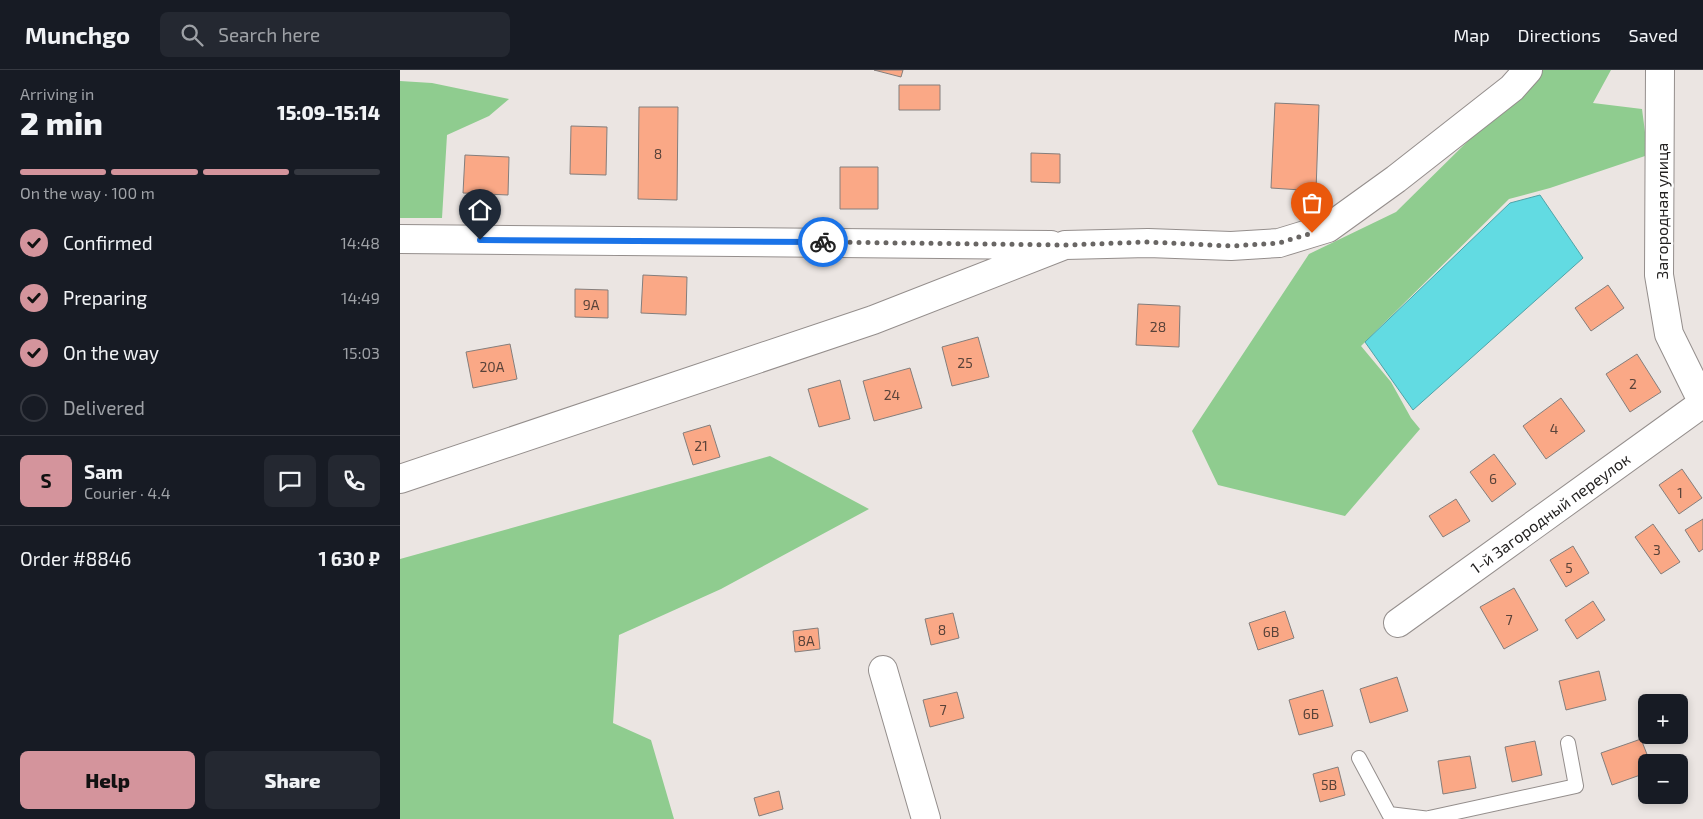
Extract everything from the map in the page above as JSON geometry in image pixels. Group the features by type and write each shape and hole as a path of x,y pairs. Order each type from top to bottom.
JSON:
{"street":[{"path":"400,239 1065,245 1148,242 1231,246 1279,243 1328,228 1396,179 1512,88 1528,70"},
{"name":"Загородная улица","path":"1660,70 1659,275 1668,334 1703,403"},
{"path":"400,479 873,320 1065,245"},
{"name":"1-й Загородный переулок","path":"1398,623 1703,403"},
{"path":"883,670 926,819"}],"lane":[{"path":"1359,758 1389,814 1430,818 1576,786 1568,743"}],"green space":[{"path":"1540,70 1611,70 1593,103 1642,109 1648,155 1550,188 1509,199 1361,346 1391,382 1411,418 1420,429 1345,516 1218,485 1192,431 1309,254 1396,212"},
{"path":"400,81 432,83 509,99 489,116 447,135 442,218 400,218"},
{"path":"770,456 869,509 721,589 619,635 613,723 651,740 674,819 400,819 400,559"}],"water":[{"path":"1540,195 1583,258 1413,410 1365,342 1510,203"}],"building":[{"path":"874,70 903,70 901,77"},
{"path":"899,85 940,85 940,110 899,110"},
{"path":"1275,103 1319,105 1316,191 1271,188"},
{"path":"639,107 678,107 677,200 638,199"},
{"path":"571,126 607,127 606,175 570,174"},
{"path":"1031,153 1060,154 1060,183 1031,182"},
{"path":"465,155 509,157 508,195 463,193"},
{"path":"840,167 878,167 878,209 840,209"},
{"path":"643,275 687,277 686,315 641,313"},
{"path":"1608,285 1624,308 1591,331 1575,308"},
{"path":"575,289 608,290 608,318 575,317"},
{"path":"1138,304 1180,306 1179,347 1136,345"},
{"path":"978,337 989,377 952,386 942,347"},
{"path":"510,344 517,379 473,388 466,352"},
{"path":"1637,354 1661,392 1630,412 1606,374"},
{"path":"910,368 922,408 874,421 863,381"},
{"path":"840,380 850,419 819,427 808,389"},
{"path":"1561,398 1585,431 1546,459 1523,426"},
{"path":"710,425 720,457 693,465 683,433"},
{"path":"1494,454 1516,484 1492,502 1470,472"},
{"path":"1682,469 1702,498 1679,514 1659,485"},
{"path":"1456,499 1470,521 1443,537 1429,516"},
{"path":"1703,519 1703,549 1699,552 1685,530"},
{"path":"1653,524 1680,562 1661,574 1635,537"},
{"path":"1573,546 1589,573 1566,587 1550,560"},
{"path":"1514,588 1538,630 1504,649 1480,607"},
{"path":"1593,601 1605,620 1577,639 1565,620"},
{"path":"1285,611 1294,638 1258,650 1249,623"},
{"path":"953,613 959,638 931,645 925,619"},
{"path":"818,628 820,649 795,652 793,631"},
{"path":"1599,671 1606,700 1566,710 1559,681"},
{"path":"1397,677 1408,711 1370,723 1360,689"},
{"path":"1323,690 1333,726 1299,735 1289,700"},
{"path":"957,692 964,718 930,727 923,700"},
{"path":"1638,740 1638,744 1643,744 1647,754 1638,754 1638,776 1612,785 1601,753"},
{"path":"1535,741 1542,775 1512,782 1505,747"},
{"path":"1470,756 1476,788 1443,794 1438,761"},
{"path":"1338,767 1345,795 1320,802 1313,774"},
{"path":"779,791 783,809 759,816 754,798"}],"way so far":[{"path":"823,242 1065,245 1148,242 1231,246 1279,243 1312,233"}],"route":[{"path":"480,240 823,242"}]}
